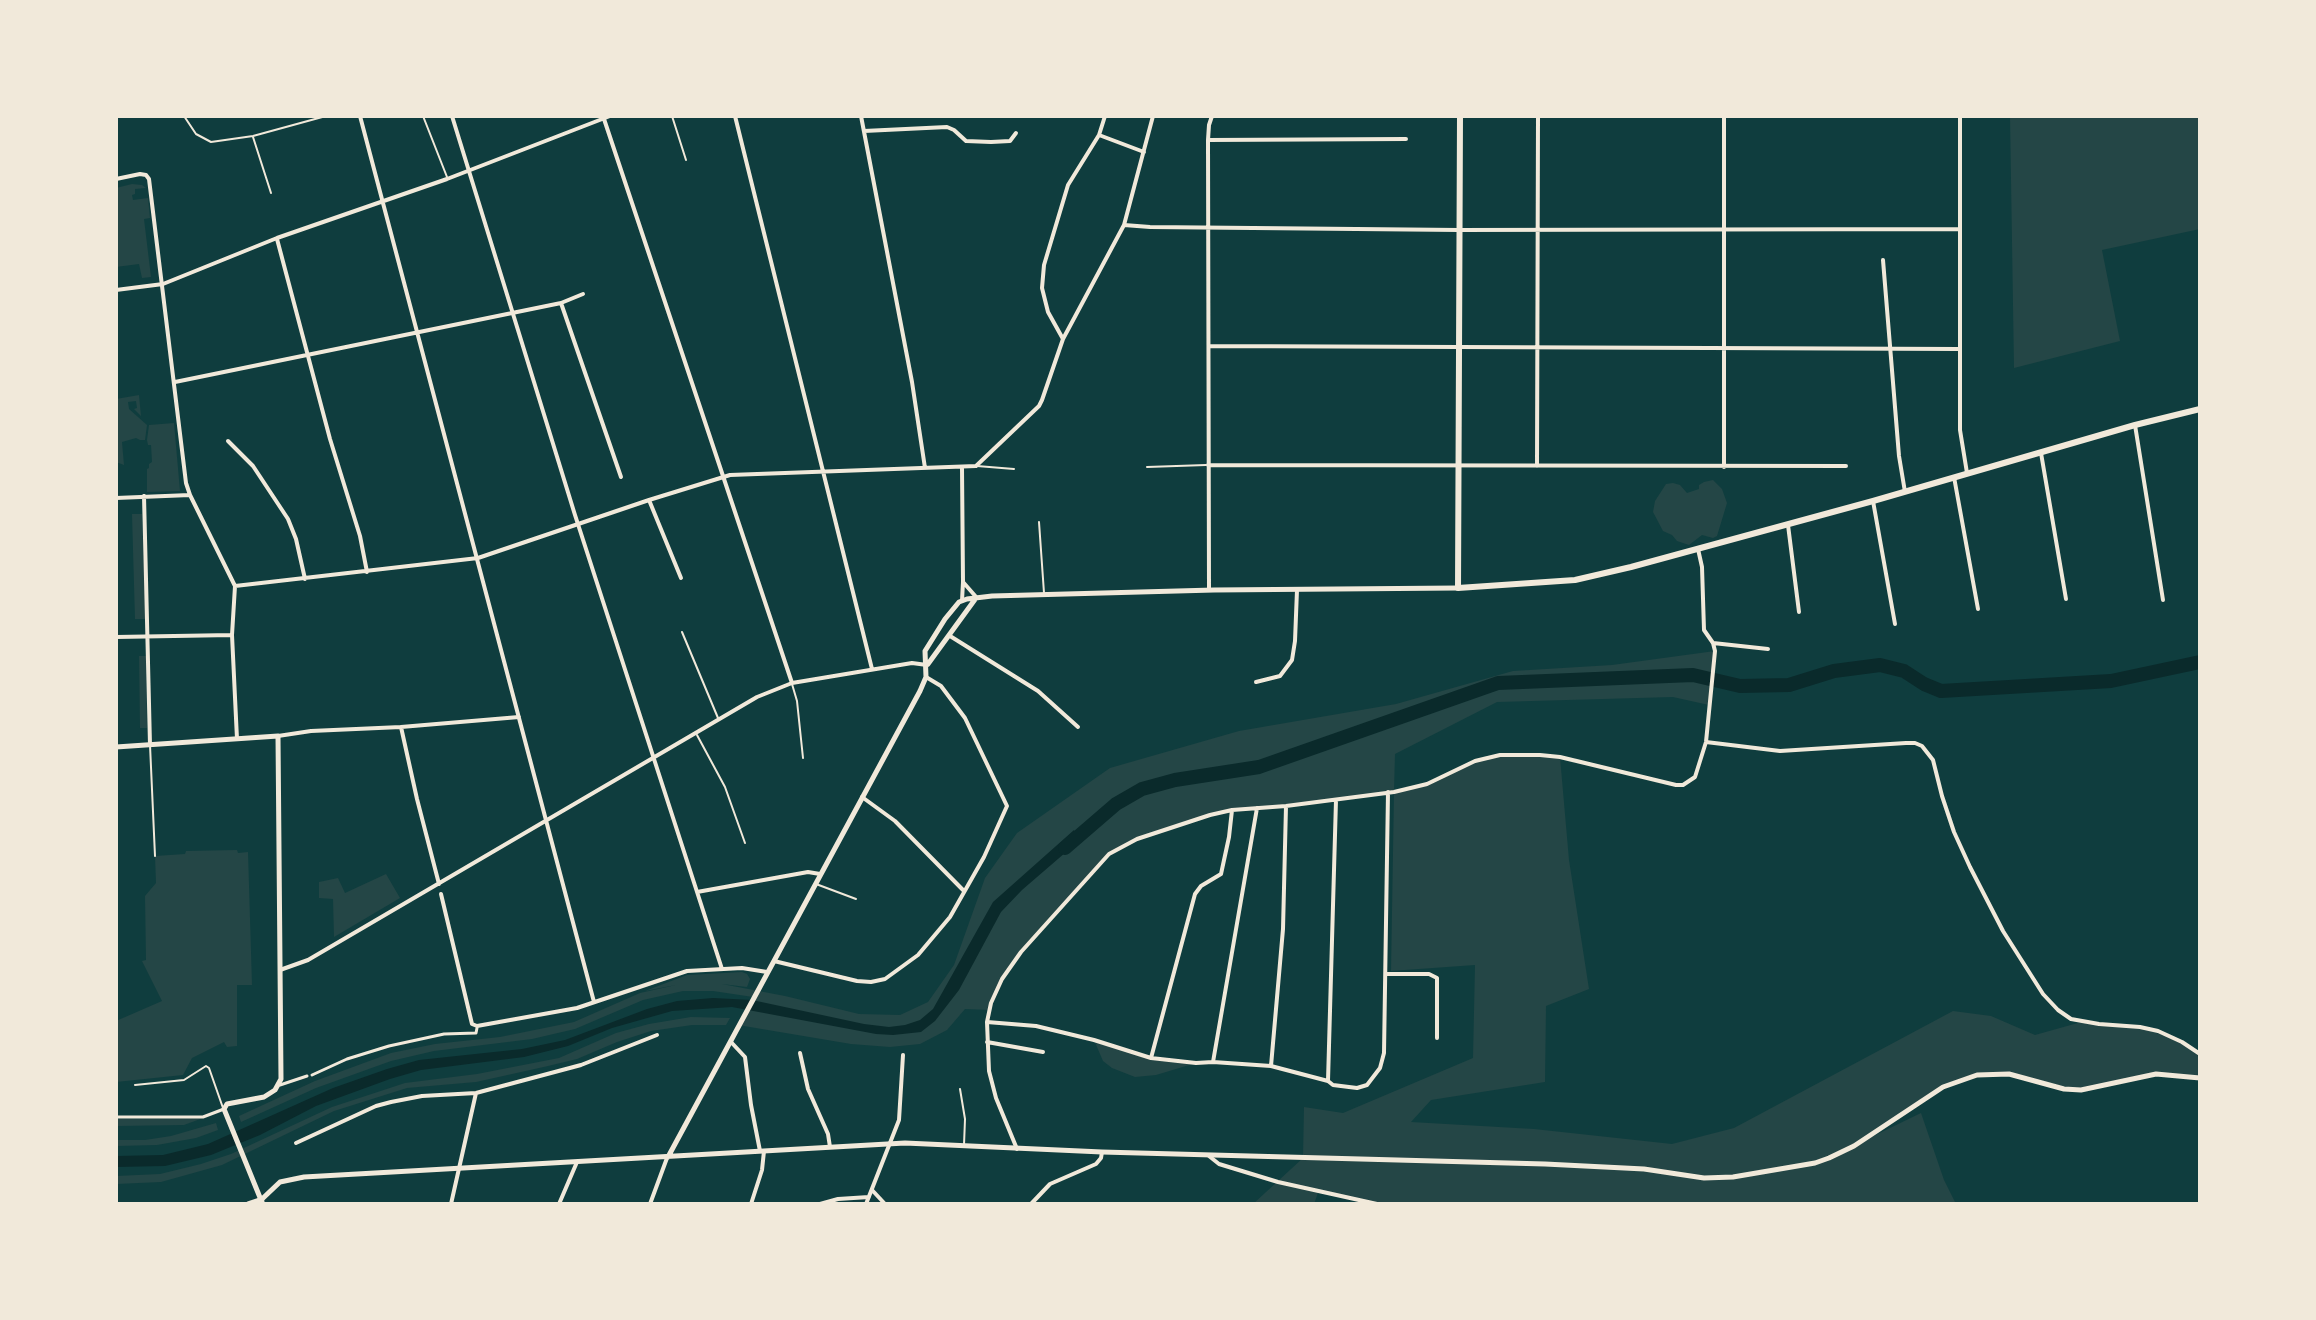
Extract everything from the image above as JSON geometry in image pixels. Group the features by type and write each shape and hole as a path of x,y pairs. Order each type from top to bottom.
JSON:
{"main road":[{"path":"1460,116 1458,588 1575,580 1788,525 2200,409"},
{"path":"249,1204 262,1202"}],"street":[{"path":"360,116 594,1002"},
{"path":"452,116 578,523 722,969"},
{"path":"735,116 872,669"},
{"path":"861,116 912,382 925,469"},
{"path":"1063,339 1048,312 1042,276 1068,185 1099,135 1105,116"},
{"path":"235,586 478,558 723,477 976,466 1039,406 1063,339 1124,225 1153,116"},
{"path":"1209,590 1208,140 1212,116"},
{"path":"1537,467 1538,116"},
{"path":"1724,116 1724,467"},
{"path":"1960,116 1960,430 1967,473"},
{"path":"116,290 163,284 277,238 447,179 605,117 792,683"},
{"path":"864,131 947,127 966,141 991,142 1010,141 1016,133"},
{"path":"1099,135 1144,152"},
{"path":"1208,140 1406,139"},
{"path":"116,179 140,174 149,179 186,483 235,586 232,635 237,739"},
{"path":"1124,225 1459,230 1960,229"},
{"path":"277,238 307,355 360,536 367,572"},
{"path":"1883,260 1899,456 1905,492"},
{"path":"175,382 561,303 583,294"},
{"path":"561,303 621,477"},
{"path":"1209,346 1959,349"},
{"path":"2135,425 2163,600"},
{"path":"228,441 253,466 288,519 305,579"},
{"path":"2041,453 2066,599"},
{"path":"1208,465 1846,466"},
{"path":"962,468 962,601"},
{"path":"1954,477 1978,609"},
{"path":"116,498 190,495"},
{"path":"144,496 150,745"},
{"path":"649,500 681,578"},
{"path":"1873,501 1895,624"},
{"path":"1788,525 1799,612"},
{"path":"1017,1149 991,1083 987,1022 1002,979 1014,962 1109,854 1167,828 1232,810 1394,792 1427,784 1486,758 1514,755 1560,757 1662,783 1683,785 1695,777 1706,742 1715,651 1704,630 1702,567 1698,549"},
{"path":"963,582 977,598"},
{"path":"1256,682 1280,676 1292,660 1297,588"},
{"path":"650,1204 667,1158 920,691 926,677 925,651 945,619 962,601 1209,590 1458,588"},
{"path":"927,665 977,598"},
{"path":"116,637 232,635"},
{"path":"950,636 1038,691 1078,727"},
{"path":"1713,643 1768,649"},
{"path":"280,970 308,960 757,697 792,683 916,662 927,665"},
{"path":"773,961 857,981 885,979 918,955 950,917 984,857 1007,806 965,718 941,686 926,677"},
{"path":"116,747 520,717"},
{"path":"401,727 439,884"},
{"path":"116,1117 203,1117 224,1109 227,1104 264,1097 278,1085 282,1061 278,736"},
{"path":"1706,742 1780,751 1906,743 1922,746 1933,760 1954,832 1970,867 2003,931 2043,994 2071,1019 2158,1031 2200,1054"},
{"path":"987,1022 1036,1026 1151,1058 1271,1066 1333,1085 1363,1087 1380,1068 1384,1053 1388,792"},
{"path":"862,797 895,821 964,891"},
{"path":"1328,1081 1336,800"},
{"path":"1271,1066 1281,971 1286,806"},
{"path":"1213,1062 1257,808"},
{"path":"1151,1058 1195,894 1201,886 1221,874 1232,810"},
{"path":"697,892 808,872 820,874"},
{"path":"278,1085 389,1046 444,1034 476,1033 441,894"},
{"path":"475,1025 550,1014 687,971 752,969 768,972"},
{"path":"1386,974 1429,974 1437,978 1437,1038"},
{"path":"296,1143 376,1106 399,1100 476,1093 581,1065 657,1035"},
{"path":"731,1042 745,1057 751,1105 762,1151 762,1170 751,1204"},
{"path":"987,1042 1043,1052"},
{"path":"800,1053 808,1089 828,1134 830,1147"},
{"path":"866,1204 899,1120 903,1055"},
{"path":"262,1202 273,1187 286,1180 891,1144 1545,1164 1644,1169 1704,1178 1733,1177 1829,1158 1854,1146 1943,1087 1977,1075 2009,1074 2064,1089 2081,1090 2156,1074 2200,1078"},
{"path":"451,1204 476,1093"},
{"path":"224,1109 262,1202"},
{"path":"1031,1204 1050,1184 1096,1164 1102,1152"},
{"path":"1207,1155 1219,1164 1278,1182 1377,1204"},
{"path":"559,1204 577,1162"},
{"path":"872,1190 885,1204"},
{"path":"820,1204 838,1199 869,1197"}],"lane":[{"path":"184,116 196,134 211,142 253,136 326,116"},
{"path":"423,116 447,179"},
{"path":"672,116 686,160"},
{"path":"253,136 271,193"},
{"path":"1147,467 1208,465"},
{"path":"976,466 1014,469"},
{"path":"1039,522 1044,595"},
{"path":"682,632 718,720"},
{"path":"792,683 803,758"},
{"path":"696,732 725,787 745,843"},
{"path":"150,745 155,856"},
{"path":"815,883 856,899"},
{"path":"135,1085 184,1080 206,1066 224,1109"},
{"path":"960,1089 965,1119 964,1146"}],"shaded area":[{"path":"2010,116 2200,116 2200,229 2102,250 2120,341 2014,368"},
{"path":"132,184 146,188 135,189 132,195 133,200 148,198 150,218 144,219 151,277 142,278 139,264 116,267 116,188"},
{"path":"139,395 141,416 134,409 137,408 136,401 128,402 129,409 147,425 145,440 136,438 122,442 124,465 116,462 116,399"},
{"path":"174,423 180,491 147,492 147,469 152,462 151,445 147,440 149,425"},
{"path":"1713,480 1722,489 1727,503 1717,536 1702,535 1689,545 1663,531 1653,512 1655,501 1666,484 1680,485 1687,493"},
{"path":"132,514 142,514 146,619 135,619"},
{"path":"1715,651 1709,705 1673,697 1497,702 1395,754 1394,791 1427,784 1475,761 1500,755 1560,757 1569,860 1589,989 1546,1006 1545,1082 1431,1100 1411,1122 1534,1129 1672,1144 1734,1128 1953,1011 1991,1016 2035,1035 2085,1021 2140,1027 2182,1042 2200,1054 2200,1078 2156,1074 2081,1090 2028,1078 1992,1074 1943,1087 1861,1142 1921,1113 1944,1180 1956,1204 1377,1204 1319,1190 1314,1204 1253,1204 1303,1158 1304,1107 1343,1113 1473,1058 1475,965 1391,971 1394,793 1232,810 1137,839 1109,854 1021,952 1002,979 990,1010 965,1009 947,1030 920,1044 890,1047 851,1044 738,1025 753,997 713,991 683,991 643,1000 575,1029 532,1039 434,1051 391,1061 316,1088 241,1122 239,1116 315,1081 391,1053 435,1044 500,1037 574,1022 640,993 676,985 645,991 687,975 742,972 750,979 747,987 722,984 859,1014 900,1015 928,1002 954,965 985,878 1017,833 1110,768 1239,731 1396,704 1513,671 1612,665"},
{"path":"139,656 146,656 147,728 140,728"},
{"path":"1074,830 1080,840 1001,912 959,990 935,1021 921,1032 876,1034 732,1007 672,1011 612,1028 568,1046 524,1057 421,1070 390,1079 316,1106 260,1135 211,1155 165,1166 116,1167 116,1156 163,1155 208,1144 333,1088 387,1069 419,1060 522,1049 565,1040 677,1001 713,998 752,1000 889,1027 920,1020 933,1009 993,902"},
{"path":"237,850 238,853 248,852 252,985 237,985 237,1046 227,1047 224,1042 192,1058 183,1075 116,1082 116,1021 162,1001 142,961 146,960 145,896 156,883 155,856 185,854 186,851"},
{"path":"386,874 400,898 334,937 333,899 319,898 319,882 338,878 345,893"},
{"path":"691,1017 730,1018 726,1025 692,1025 651,1031 577,1059 476,1082 407,1088 334,1111 222,1165 161,1182 116,1184 116,1176 160,1174 231,1154 332,1107 405,1083 477,1074 559,1058 616,1033"},
{"path":"1094,1040 1151,1058 1196,1063 1156,1075 1135,1077 1103,1061"},
{"path":"203,1118 184,1125 116,1126 116,1119"},
{"path":"216,1123 218,1130 196,1138 157,1145 116,1146 116,1140 171,1136"}],"waterway":[{"path":"1065,848 1116,804 1142,789 1175,780 1259,767 1498,683 1693,675 1740,686 1789,685 1834,671 1880,665 1904,671 1941,691 2111,681 2200,662"}]}
